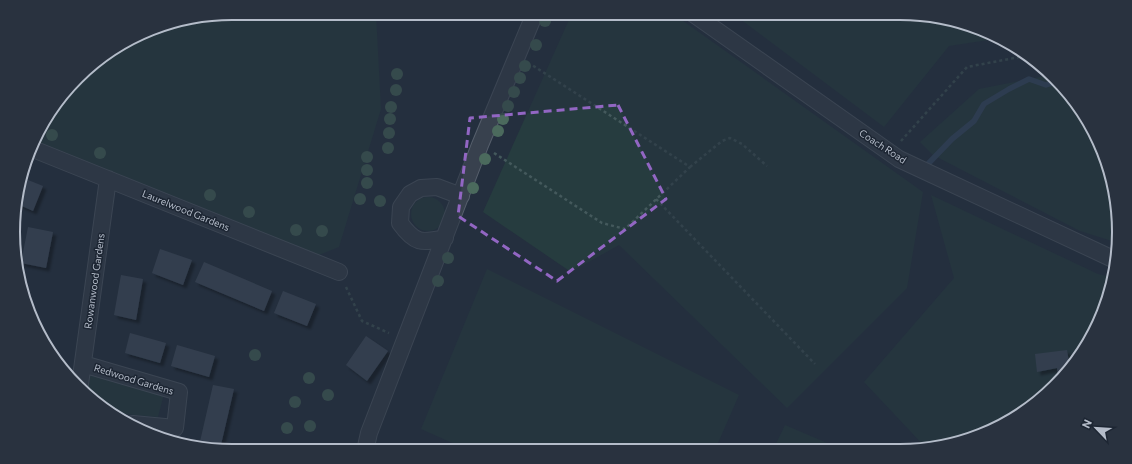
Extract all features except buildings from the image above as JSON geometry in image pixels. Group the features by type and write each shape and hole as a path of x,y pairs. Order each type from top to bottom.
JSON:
{"street":[{"path":"366,444 480,144 532,20"},
{"name":"Coach Road","path":"702,20 898,159 1110,258"},
{"name":"Laurelwood Gardens","path":"37,149 339,272"},
{"name":"Rowanwood Gardens","path":"81,380 108,178"},
{"path":"445,238 425,242 410,237 400,223 401,207 410,194 421,188 437,187 461,196"},
{"name":"Redwood Gardens","path":"83,364 179,392 175,428 145,425"}],"path":[{"path":"518,56 690,167"},
{"path":"890,153 967,67 1019,57"},
{"path":"480,144 602,223 625,229 690,167 722,141 730,138 742,144 767,166"},
{"path":"656,199 815,364"},
{"path":"339,272 362,321 406,340"}],"highlighted area":[{"path":"618,105 666,199 557,281 458,216 470,118"}],"green space":[{"path":"218,20 376,20 381,109 339,247 319,255 40,143 48,126 64,103 92,73 126,48 164,31 191,24"},
{"path":"569,20 682,20 923,192 907,288 787,408 619,245 571,272 483,212"},
{"path":"741,20 914,20 955,27 989,40 949,46 884,127"},
{"path":"1044,76 1059,92 1084,126 1101,164 1108,191 1112,218 1112,241 1080,231 933,155 920,142 979,89"},
{"path":"931,195 1098,274 1107,276 1101,300 1084,338 1059,372 1040,391 1006,416 981,428 955,437 921,443 864,382 954,278"},
{"path":"428,197 434,198 440,202 444,208 444,220 440,226 434,230 428,231 422,230 416,226 412,220 411,214 412,208 416,202 422,198"},
{"path":"487,269 739,395 718,444 455,444 421,429"},
{"path":"89,375 164,394 158,417 123,414 87,386"},
{"path":"785,425 829,444 776,444"}],"waterway":[{"path":"926,166 952,139 974,121 984,104 1029,79 1046,85 1051,83"}]}
